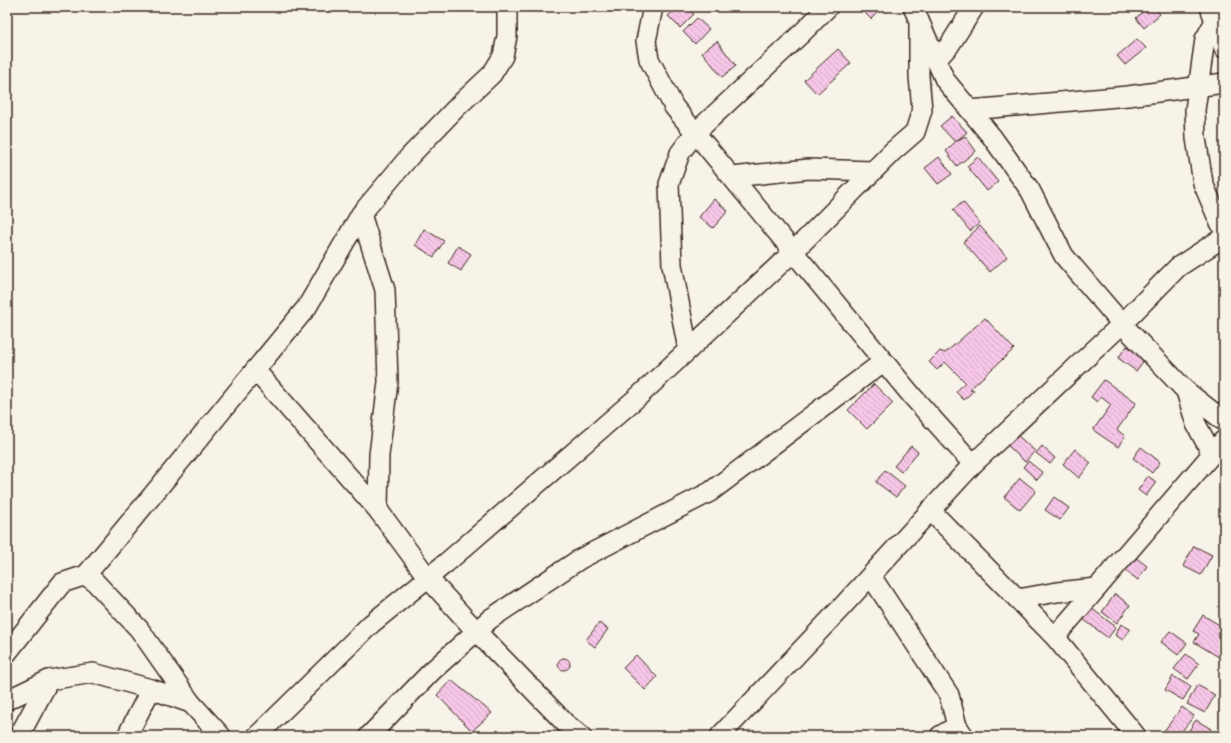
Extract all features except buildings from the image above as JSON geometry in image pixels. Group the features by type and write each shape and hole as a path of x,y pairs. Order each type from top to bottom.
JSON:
{"street":[{"path":"7,653 62,583 86,574 307,307 361,214 410,156 458,106 492,74 503,56 507,36 507,7"},
{"path":"653,7 646,41 649,59 674,107 912,397 973,464"},
{"path":"688,350 672,265 669,184 680,153 695,133 828,7"},
{"path":"936,60 948,46 974,7"},
{"path":"916,14 944,80 992,137 1030,190 1064,256 1122,324 1186,391 1224,421"},
{"path":"257,736 371,624 446,563 629,405 793,252 892,152 915,132 922,110 916,14"},
{"path":"1216,14 1224,48"},
{"path":"1216,14 1205,39 1195,110 1196,138 1203,184 1224,229"},
{"path":"970,110 1128,96 1224,83"},
{"path":"732,177 810,169 873,171"},
{"path":"361,214 385,290 388,382 379,455 378,510"},
{"path":"720,736 871,576 973,464 1122,324 1178,267 1224,237"},
{"path":"369,736 432,671 490,619 580,559 710,492 883,362"},
{"path":"255,370 378,510 428,578 476,632 565,723 581,736"},
{"path":"1055,637 1218,447 1196,424 1186,391"},
{"path":"930,510 1055,637 1136,736"},
{"path":"86,574 139,629 191,703 221,736"},
{"path":"871,576 949,695 960,731 940,736"},
{"path":"1018,599 1058,592 1097,588"},
{"path":"7,700 49,680 93,673 151,689 191,703"},
{"path":"19,736 49,680"},
{"path":"127,736 151,689"}]}
